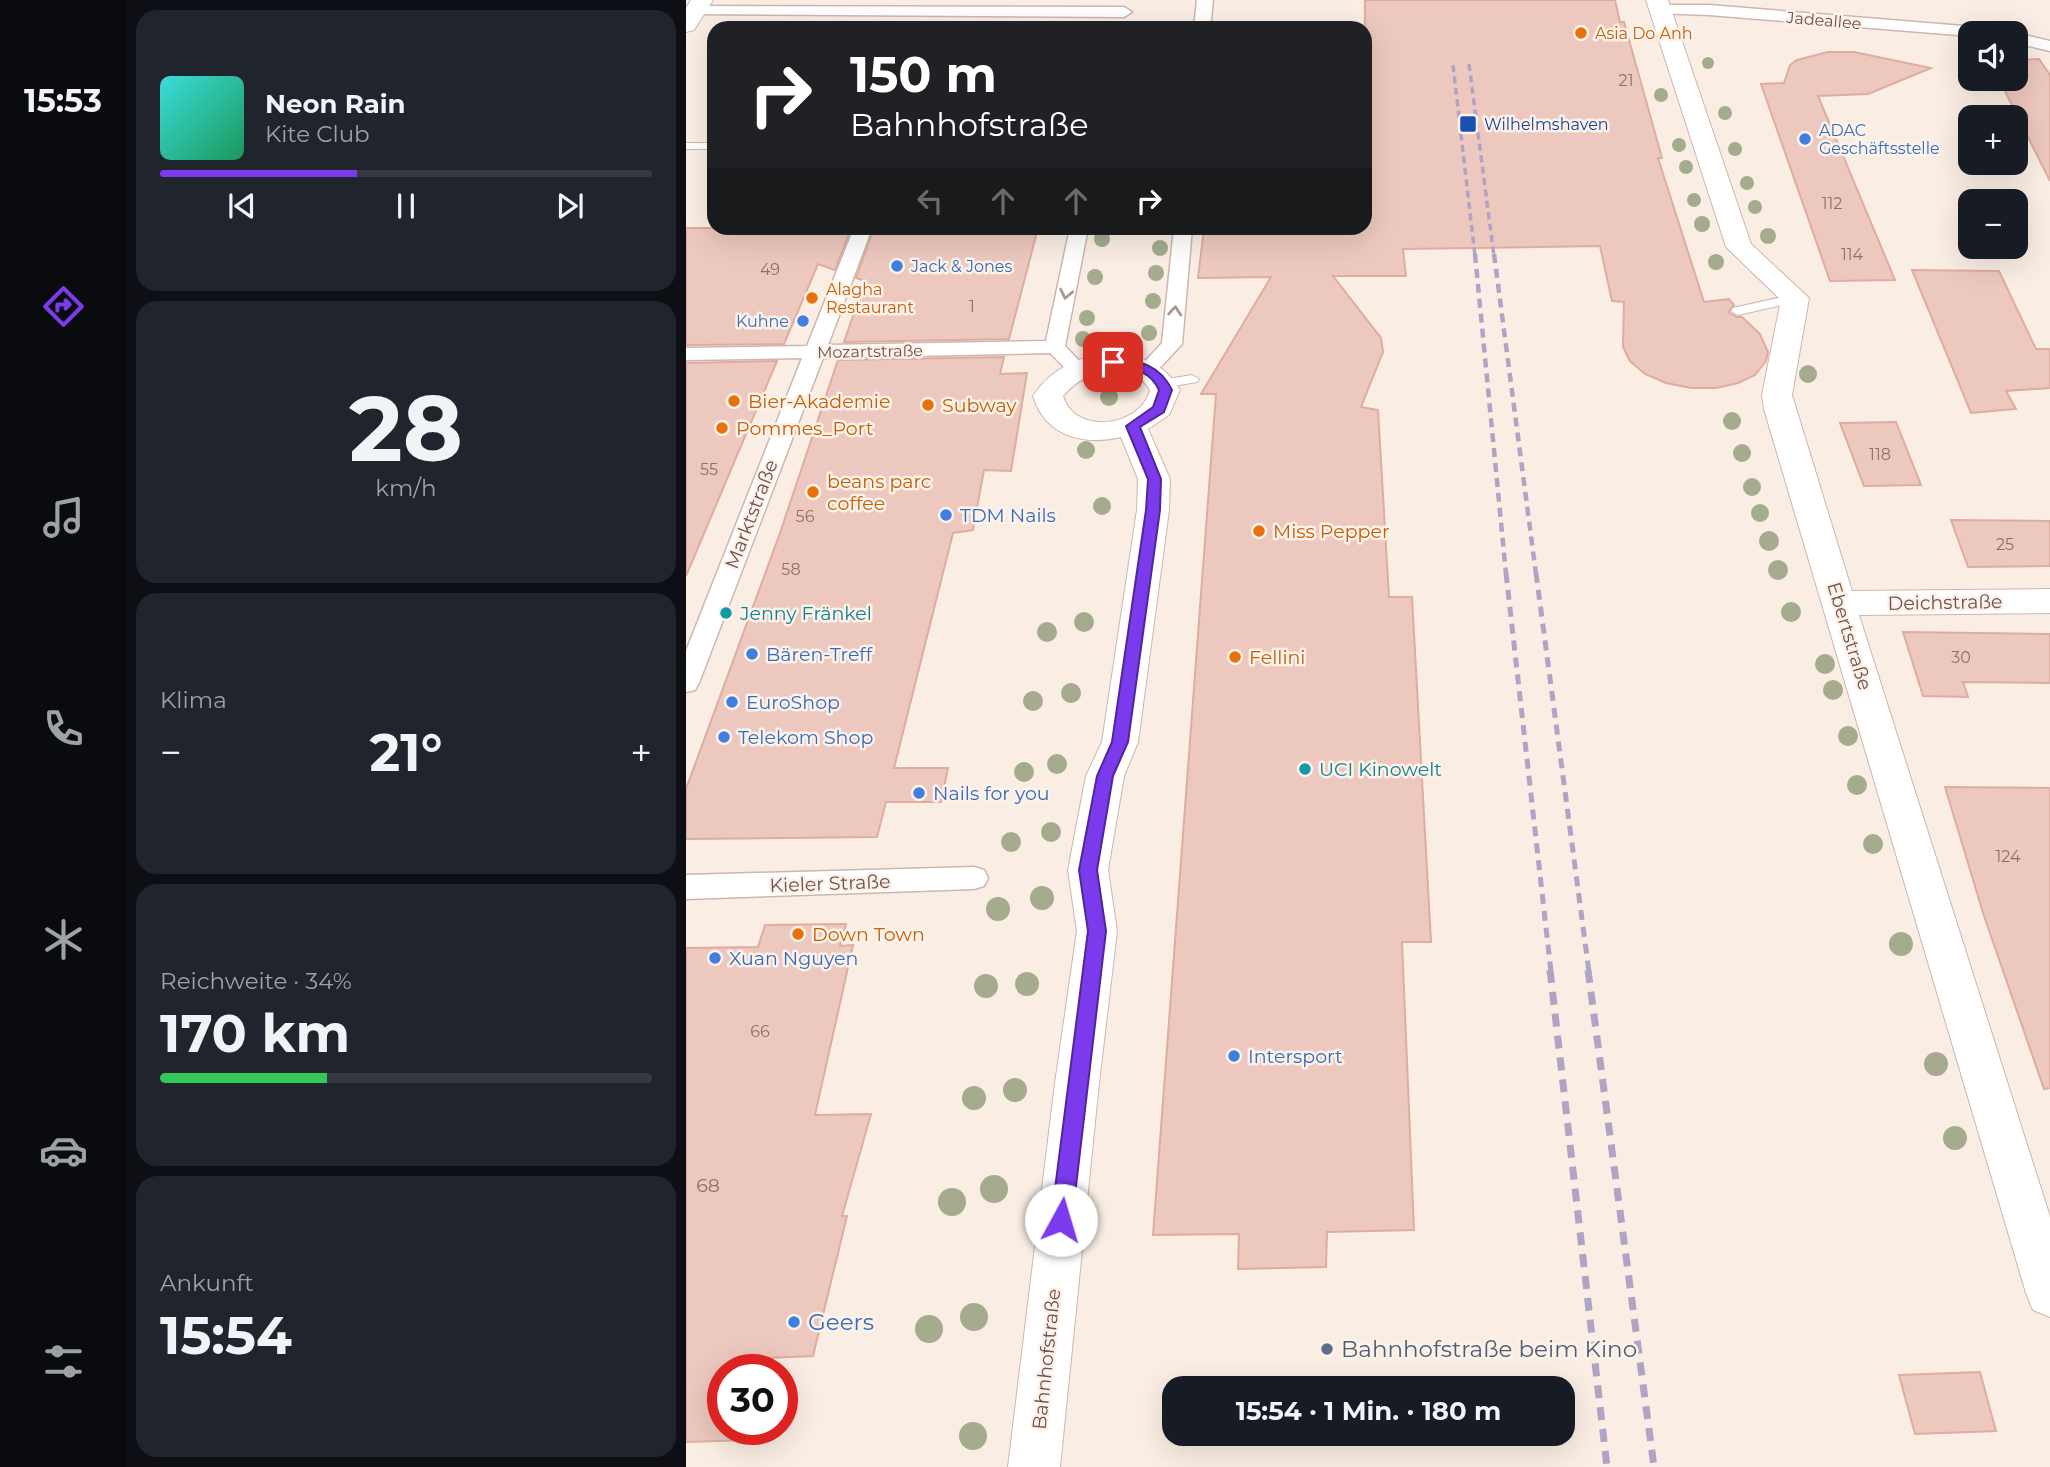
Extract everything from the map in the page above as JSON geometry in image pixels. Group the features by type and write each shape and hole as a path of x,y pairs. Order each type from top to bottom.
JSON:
{"street":[{"path":"1203,21 1205,0"},
{"path":"1659,5 1738,247 1795,298"},
{"name":"Jadeallee","path":"1659,5 1958,31"},
{"path":"692,12 1124,13"},
{"path":"2028,41 2050,46"},
{"name":"Marktstraße","path":"686,683 860,235"},
{"path":"1077,369 1055,347 1078,235"},
{"path":"1155,377 1172,344 1182,235"},
{"name":"Ebertstraße","path":"1795,298 1777,395 2050,1293"},
{"name":"Mozartstraße","path":"686,354 1055,347"},
{"path":"1113,362 1131,363 1155,377 1165,390 1159,409 1132,426 1115,431 1086,430 1064,423 1052,412 1048,397 1060,379 1077,369 1113,362"},
{"name":"Bahnhofstraße","path":"1034,1467 1077,1083 1097,931 1088,870 1105,776 1120,742 1153,510 1154,479 1132,426"},
{"name":"Deichstraße","path":"1841,603 2050,601"},
{"name":"Kieler Straße","path":"686,887 974,878"}],"lane":[{"path":"686,146 707,146"},
{"path":"1738,311 1795,298"},
{"path":"1155,377 1192,379"}],"building":[{"name":"UCI Kinowelt","path":"1365,0 1615,0 1620,22 1624,22 1662,158 1658,158 1704,302 1729,299 1734,305 1728,312 1742,317 1760,334 1768,352 1766,361 1755,375 1738,383 1716,388 1691,388 1666,383 1645,374 1630,361 1623,347 1624,302 1612,301 1600,246 1403,249 1406,276 1333,276 1381,338 1383,352 1361,407 1378,410 1389,597 1412,597 1431,942 1402,942 1414,1230 1327,1232 1326,1267 1238,1269 1239,1234 1153,1235 1216,394 1201,394 1271,277 1198,278 1203,235 1372,235 1372,21 1365,21"},
{"path":"1828,52 1854,52 1931,68 1868,94 1818,96 1895,280 1830,281 1761,84 1784,83 1790,65 1797,60"},
{"path":"2028,59 2039,59 2050,75 2050,181 2028,137 2028,105 2012,105 2005,91 2028,91"},
{"path":"686,228 707,228 707,235 848,235 835,270 818,264 784,344 686,345"},
{"path":"871,235 1036,235 1009,339 844,342 865,281 856,278"},
{"path":"1912,270 1999,271 2036,349 2050,349 2050,388 2006,391 2016,409 1971,413"},
{"path":"1004,357 1000,374 1027,373 1011,471 984,470 973,530 953,533 894,768 948,768 941,802 886,802 877,837 686,839 686,789 780,533 838,360"},
{"path":"777,361 686,576 686,363"},
{"path":"1896,422 1921,485 1864,486 1840,423"},
{"path":"1951,520 2050,521 2050,566 1968,567"},
{"path":"1903,632 2050,634 2050,683 1963,682 1968,697 1923,696"},
{"path":"1945,787 2050,788 2050,1088 2044,1089 1984,916"},
{"path":"846,924 840,946 853,945 815,1115 871,1114 842,1216 847,1216 813,1356 707,1354 707,1441 686,1442 686,948 758,947 765,925"},
{"path":"1980,1372 1996,1431 1915,1434 1899,1375"}],"railway":[{"path":"1469,64 1494,256"},
{"path":"1453,65 1475,256"},
{"path":"1475,254 1506,574"},
{"path":"1494,254 1536,574"},
{"path":"1506,573 1551,972"},
{"path":"1536,573 1589,972"},
{"path":"1550,970 1607,1467"},
{"path":"1588,970 1654,1467"}],"place":[{"name":"Asia Do Anh","path":"1581,33"},
{"name":"Wilhelmshaven","path":"1468,124"},
{"name":"ADAC Geschäftsstelle","path":"1805,139"},
{"name":"Jack & Jones","path":"897,266"},
{"name":"Alagha Restaurant","path":"812,298"},
{"name":"Kuhne","path":"803,321"},
{"name":"Bier-Akademie","path":"734,401"},
{"name":"Subway","path":"928,405"},
{"name":"Pommes_Port","path":"722,428"},
{"name":"beans parc coffee","path":"813,492"},
{"name":"TDM Nails","path":"946,515"},
{"name":"Miss Pepper","path":"1259,531"},
{"name":"Jenny Fränkel","path":"726,613"},
{"name":"Bären-Treff","path":"752,654"},
{"name":"Fellini","path":"1235,657"},
{"name":"EuroShop","path":"732,702"},
{"name":"Telekom Shop","path":"724,737"},
{"name":"UCI Kinowelt","path":"1305,769"},
{"name":"Nails for you","path":"919,793"},
{"name":"Down Town","path":"798,934"},
{"name":"Xuan Nguyen","path":"715,958"},
{"name":"Intersport","path":"1234,1056"},
{"name":"Geers","path":"794,1322"},
{"name":"Bahnhofstraße beim Kino","path":"1327,1349"}],"route":[{"path":"1061,1220 1097,931 1088,870 1105,776 1120,742 1153,510 1154,479 1132,426 1159,409 1165,390 1160,378 1148,369 1131,363 1113,362"}]}
